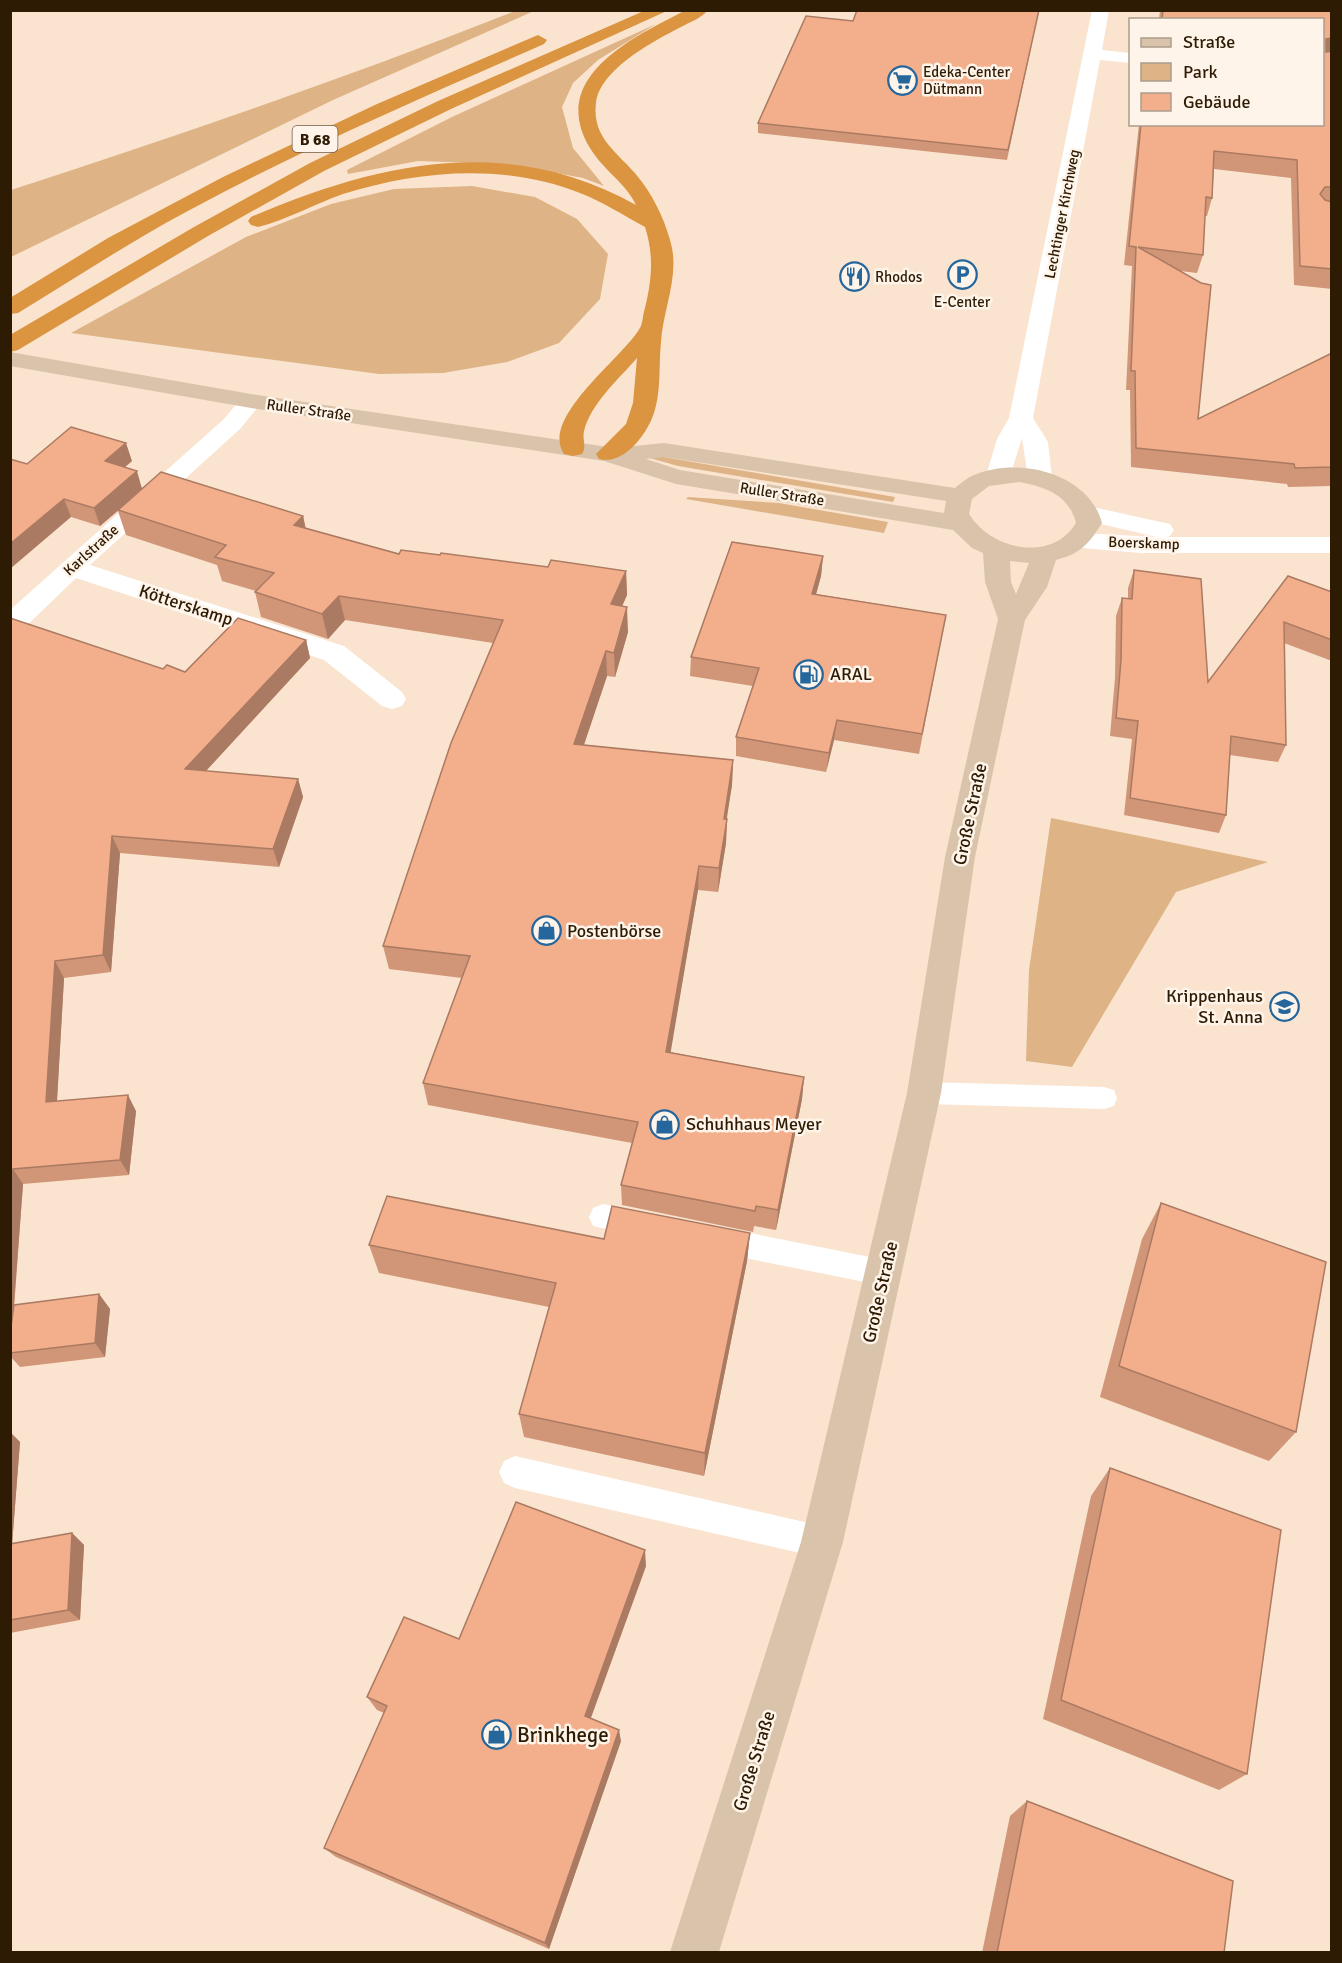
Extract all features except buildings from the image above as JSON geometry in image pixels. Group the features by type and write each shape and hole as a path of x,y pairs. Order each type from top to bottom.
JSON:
{"highway":[{"name":"B 68","path":"10,345 204,229 319,166 424,116 661,10"},
{"path":"608,454 633,432 647,397 650,329 664,265 652,223 635,185 599,148 585,125 584,107 590,86 613,63 648,37 700,10"},
{"name":"B 68","path":"14,299 129,234 292,150 550,34"},
{"path":"124,277 172,263 284,209 361,181 418,169 460,166 504,168 547,176 585,187 652,223"},
{"path":"573,449 572,432 589,400 650,329"}],"street":[{"name":"Lechtinger Kirchweg","path":"998,476 1009,439 1021,418 1101,10"},
{"path":"1093,54 1129,58"},
{"name":"Ruller Straße","path":"10,359 251,401 608,454 676,477 959,523"},
{"name":"Karlstraße","path":"10,626 71,568 232,424 251,401"},
{"path":"1021,418 1036,442 1040,478"},
{"name":"Ruller Straße","path":"608,454 664,450 960,496"},
{"path":"998,476 1040,478 1071,492 1082,502 1088,514 1086,532 1079,541 1065,549 1045,555 1012,554 996,550 968,534 959,523 956,514 960,496 969,487 982,480 998,476"},
{"name":"Boerskamp","path":"1088,514 1145,526 1209,545"},
{"name":"Boerskamp","path":"1079,541 1209,545 1332,545"},
{"path":"996,550 998,582 1012,619"},
{"name":"Große Straße","path":"695,1953 822,1542 885,1273 924,1093 960,857 1012,619 1034,587 1045,555"},
{"name":"Kötterskamp","path":"71,568 334,653 392,699"}],"lane":[{"path":"924,1093 1104,1098"},
{"path":"603,1217 885,1273"},
{"path":"515,1472 822,1542"}],"green space":[{"path":"515,11 534,11 333,100 11,257 11,190 264,105"},
{"path":"656,24 598,60 573,83 562,107 573,148 604,186 583,178 507,164 418,161 348,174 347,170 452,117"},
{"path":"472,186 535,197 577,219 608,254 600,299 559,343 507,362 443,373 379,374 71,333 246,237 331,204 394,189"},
{"path":"652,455 895,497 893,502 678,466 650,458"},
{"path":"688,497 779,503 888,522 884,533 686,499"},
{"path":"1051,818 1268,862 1176,892 1072,1067 1026,1061 1029,970"}],"place":[{"name":"Edeka-Center Dütmann","path":"902,81"},
{"name":"E-Center","path":"962,275"},
{"name":"Rhodos","path":"854,277"},
{"name":"ARAL","path":"809,674"},
{"name":"Postenbörse","path":"546,931"},
{"name":"Krippenhaus St. Anna","path":"1284,1006"},
{"name":"Schuhhaus Meyer","path":"665,1124"},
{"name":"Brinkhege","path":"496,1735"}]}
